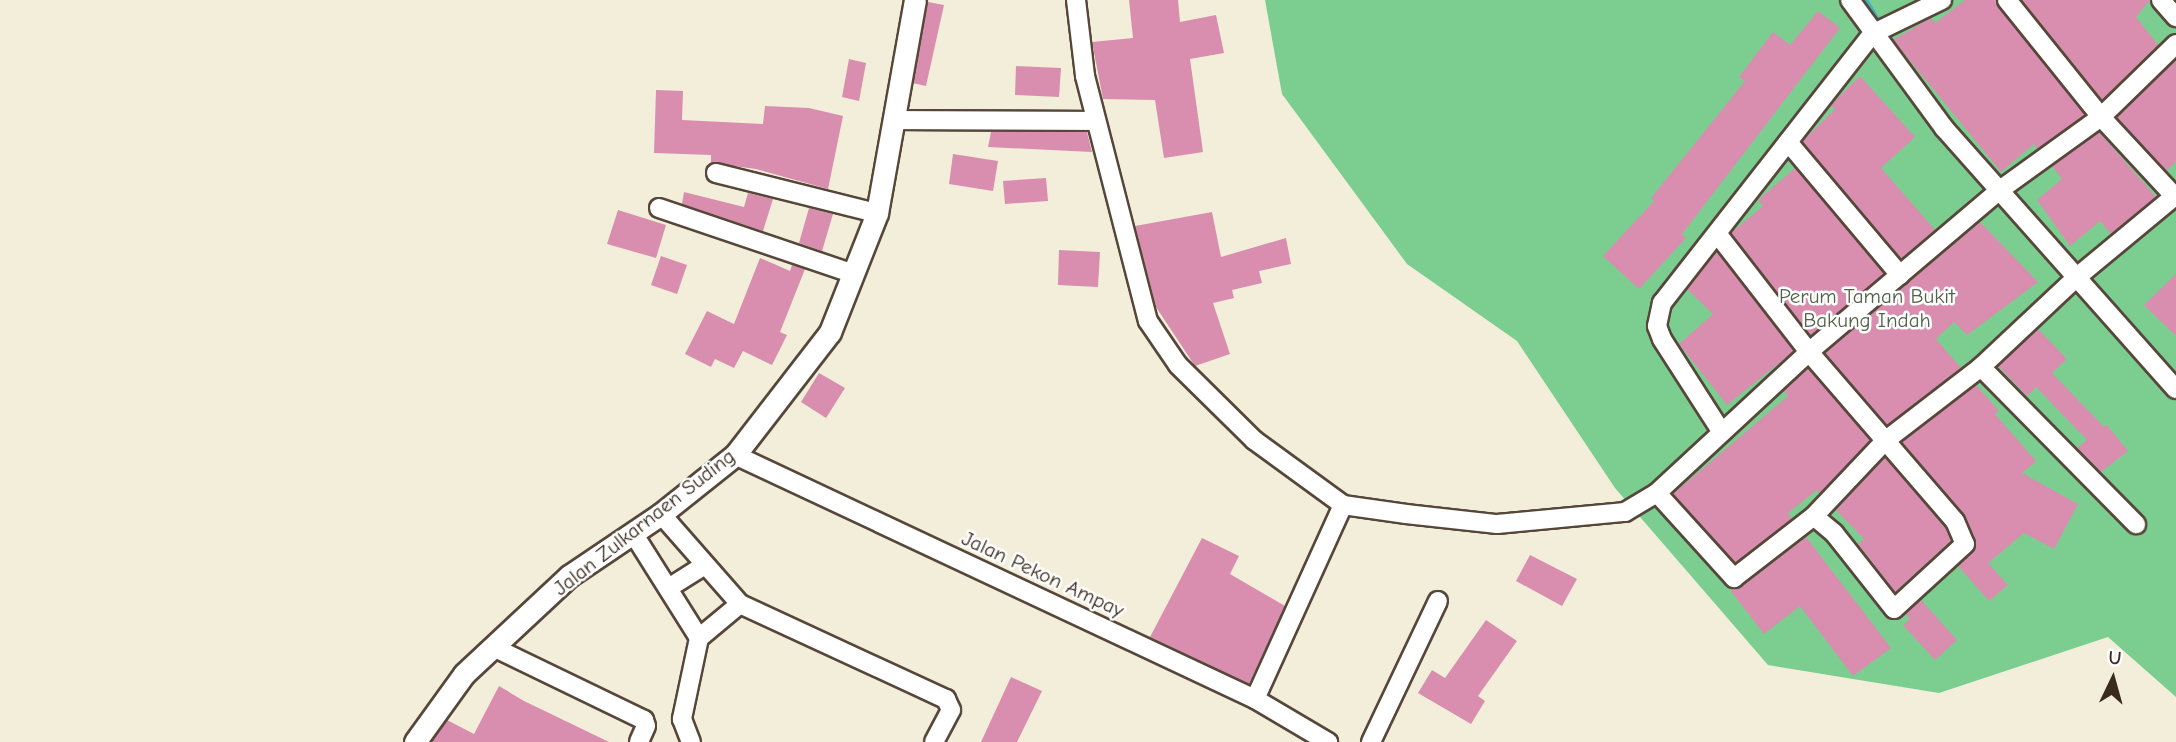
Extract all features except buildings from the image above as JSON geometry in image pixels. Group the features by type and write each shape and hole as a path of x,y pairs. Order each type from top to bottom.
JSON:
{"street":[{"name":"Jalan Zulkarnaen Suding","path":"415,742 464,674 569,576 662,514 735,455 830,332 877,213 896,120 915,0"},
{"path":"1076,0 1085,76 1138,284 1159,343 1206,396 1254,440 1343,505 1497,524 1625,512 1657,493 1809,352 2001,189 2101,117 2176,44"},
{"path":"1850,0 1872,34 1944,128 2176,389"},
{"path":"1721,431 1657,326 1662,303 1719,236 1872,34 1942,0"},
{"path":"1657,493 1734,578 1814,516 1885,441 1981,367 2077,278 2176,196 2101,117 2007,0"},
{"path":"2161,0 2176,17"},
{"path":"896,120 1096,121"},
{"path":"1788,142 1900,275"},
{"path":"716,173 877,213"},
{"path":"659,208 854,274"},
{"path":"1719,236 1809,352 1960,529 1964,549 1894,609 1834,533 1814,516"},
{"path":"1981,367 2136,524"},
{"name":"Jalan Pekon Ampay","path":"735,455 1255,699 1328,742"},
{"path":"1255,699 1343,505"},
{"path":"662,514 740,604 946,699 951,710 934,742"},
{"path":"633,533 670,587 699,638"},
{"path":"670,587 705,565"},
{"path":"1371,742 1438,601"},
{"path":"691,742 682,719 699,638 740,604"},
{"path":"493,647 644,720 646,726 639,742"}],"green space":[{"name":"Perum Taman Bukit Bakung Indah","path":"1265,0 2176,0 2176,697 2108,637 1939,693 1768,665 1615,488 1517,341 1407,264 1282,94"}],"waterway":[{"path":"1865,0 1882,28"}]}
